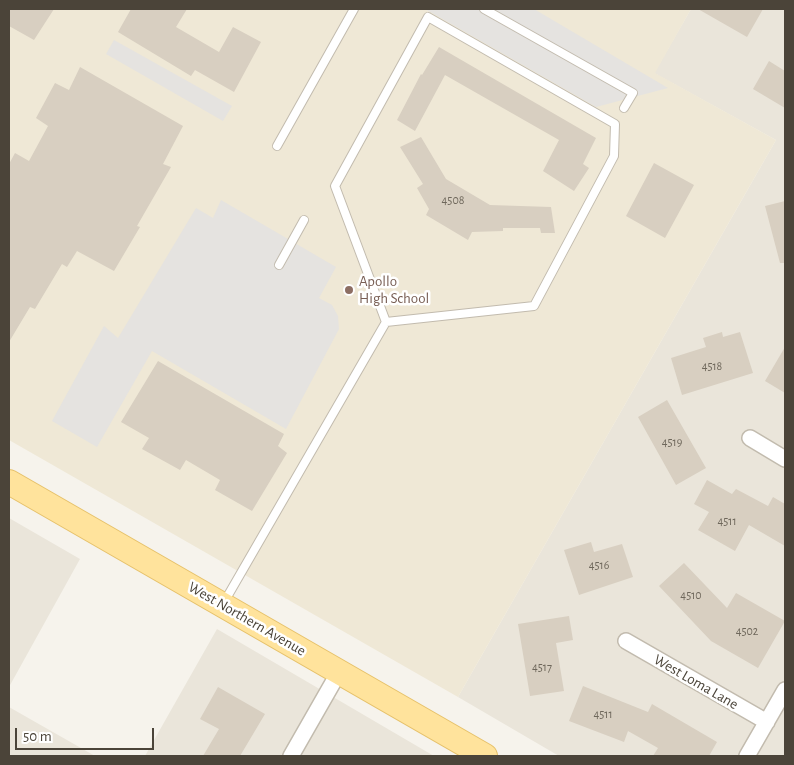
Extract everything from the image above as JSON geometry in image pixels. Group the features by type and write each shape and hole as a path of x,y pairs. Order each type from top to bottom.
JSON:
{"main road":[{"name":"West Northern Avenue","path":"9,482 485,756"}],"street":[{"path":"750,438 785,459"},
{"name":"West Loma Lane","path":"626,641 767,722"},
{"path":"291,756 339,672"},
{"path":"747,756 785,690"}],"lane":[{"path":"277,146 354,9"},
{"path":"386,322 334,186 432,9"},
{"path":"484,9 633,93 624,108"},
{"path":"386,322 534,306 614,156 615,124 428,17"},
{"path":"279,265 304,220"},
{"path":"222,605 386,322"}],"shaded area":[{"name":"Apollo High School","path":"9,9 691,9 655,73 776,140 458,697 9,440"},
{"path":"425,9 534,9 668,88 596,107"},
{"path":"691,9 785,9 785,756 559,756 458,697 776,140 654,73"},
{"path":"114,40 232,106 223,121 106,54"},
{"path":"221,200 336,267 319,298 332,305 338,316 339,329 286,429 152,351 97,447 52,421 104,326 118,338 196,208 213,218"},
{"path":"9,518 80,559 9,687"},
{"path":"217,629 434,756 145,756"},
{"path":"9,707 95,756 9,756"}],"building":[{"path":"9,9 54,9 34,40 9,26"},
{"path":"131,9 187,9 176,27 219,52 233,27 261,42 234,92 195,70 191,76 118,32"},
{"path":"698,9 763,9 747,37"},
{"path":"439,47 596,138 583,164 589,168 574,191 543,171 559,140 445,75 415,131 397,120 421,74"},
{"path":"769,61 785,71 785,108 753,89"},
{"path":"80,67 183,126 163,164 171,167 137,226 140,227 114,271 77,251 67,267 62,264 35,309 30,307 9,342 9,164 15,153 29,161 48,126 36,118 55,83 69,90"},
{"path":"421,137 446,179 490,205 551,207 555,233 541,233 540,228 503,228 503,231 472,232 468,240 426,215 429,209 417,188 423,184 400,147"},
{"path":"654,163 694,185 665,238 626,216"},
{"path":"785,201 785,263 780,263 765,206"},
{"path":"722,332 723,337 740,332 753,373 682,395 671,358 706,347 703,338"},
{"path":"785,347 785,393 765,381"},
{"path":"158,361 284,434 278,446 287,453 252,511 215,490 220,480 186,460 180,470 142,449 149,438 121,422"},
{"path":"667,400 706,468 676,485 638,417"},
{"path":"707,480 732,494 736,489 768,506 773,497 785,504 785,546 749,525 735,551 698,530 709,512 694,504"},
{"path":"591,542 594,552 622,544 633,577 579,595 564,550"},
{"path":"684,563 727,608 736,593 785,621 758,668 711,641 659,586"},
{"path":"569,616 573,640 556,643 564,691 530,696 518,624"},
{"path":"583,686 648,712 652,704 717,742 709,756 653,756 658,748 628,731 624,742 569,721"},
{"path":"218,687 265,714 240,756 203,756 219,729 200,719"}],"place":[{"name":"Apollo High School","path":"349,290"}]}
